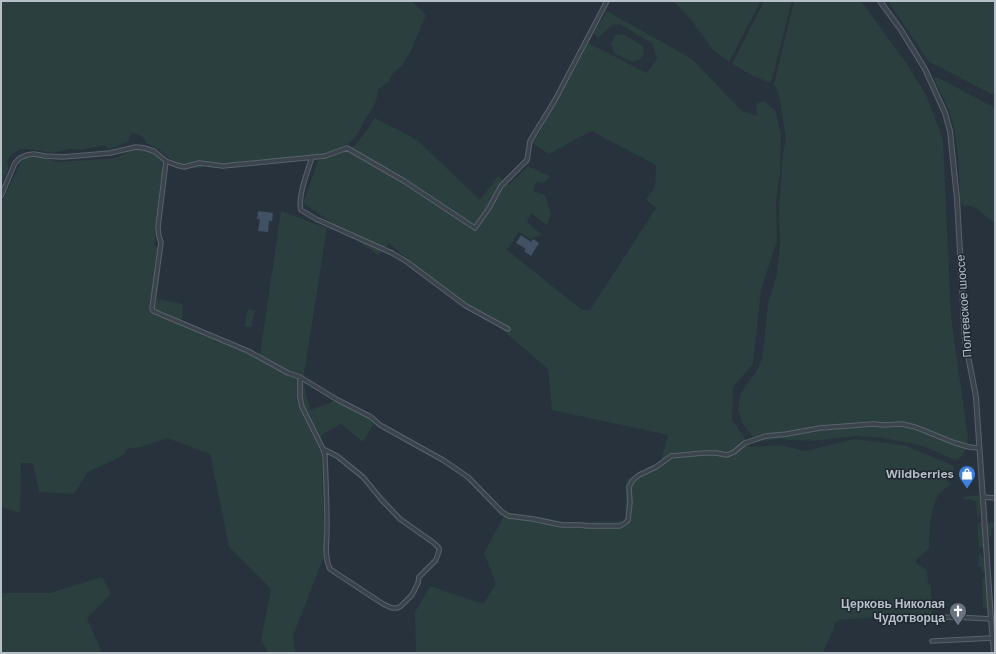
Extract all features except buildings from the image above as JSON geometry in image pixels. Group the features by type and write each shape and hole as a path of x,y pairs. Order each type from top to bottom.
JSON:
{"street":[{"path":"1,196 16,163 20,158 27,154 63,157 110,154 136,147 154,151 166,161 184,167 199,163 223,166 325,156 347,148 404,181 475,228 489,208 501,186 527,160 530,142 607,1"},
{"name":"Полтевское шоссе","path":"880,1 901,30 925,69 945,113 950,131 957,206 965,340 976,397 990,619 994,653"},
{"path":"312,157 301,195 299,205 301,210 316,219 392,253 407,262 466,306 508,329"},
{"path":"166,161 158,227 161,242 153,311 228,342 300,378 371,417 380,425 443,460 468,477 502,512 509,516 562,525 623,525 629,517 630,484 639,475 656,467 671,456 710,453 726,455 734,452 745,443 766,436 820,428 873,424 902,424 915,427 955,443 979,448"},
{"path":"300,378 300,397 302,407 324,449 326,469 328,565 330,569 383,604 392,608 397,608 401,606 416,589 419,577 436,560 440,551 439,548 400,519 363,477 337,456 324,449"},
{"path":"982,497 995,498"},
{"path":"932,618 956,617 990,619"},
{"path":"932,641 993,638"}],"green space":[{"path":"1,1 412,1 426,15 410,53 401,67 392,74 389,81 378,90 374,105 357,135 352,141 338,149 305,157 218,164 207,163 202,168 192,168 175,163 157,148 146,143 144,138 137,134 131,133 128,142 109,149 104,145 81,150 70,149 53,153 21,149 10,156 7,161 9,168 1,185"},
{"path":"673,1 761,1 729,62 713,50 689,17"},
{"path":"764,1 792,1 771,83 753,76 732,64"},
{"path":"794,1 861,1 907,64 927,97 943,139 951,317 968,437 964,454 955,460 923,446 883,438 856,436 811,441 779,439 761,441 752,436 743,424 738,411 741,393 756,372 762,360 768,303 777,274 780,244 779,210 783,152 786,140 779,95 774,84"},
{"path":"888,1 995,1 995,96 928,61"},
{"path":"607,11 692,59 742,111 757,116 756,104 763,101 775,110 781,133 780,173 776,203 777,241 761,290 753,364 733,387 732,420 751,447 779,445 805,451 854,439 904,445 954,466 953,475 948,476 946,481 952,483 942,491 935,502 931,518 929,549 916,560 916,563 927,570 928,583 931,586 932,616 925,617 925,615 891,622 878,617 839,620 834,624 834,628 823,653 416,653 415,612 430,586 483,604 496,584 484,553 506,512 564,522 625,521 626,480 661,461 668,435 552,410 548,369 500,328 449,296 389,243 378,255 303,203 318,161 356,145 375,118 417,140 480,200 498,176 509,185 528,166 550,176 544,183 536,182 533,191 545,195 551,214 547,225 531,213 527,222 542,235 530,239 519,232 507,250 582,310 590,310 656,208 646,200 655,187 656,165 591,131 549,154 532,143 538,135 588,43 647,73 657,58 652,43 619,24 612,25 599,37 593,34"},
{"path":"617,34 624,35 643,46 644,53 641,59 633,62 615,54 611,45"},
{"path":"939,78 995,108 995,223 973,207 964,206 960,201 956,141 951,115 934,79"},
{"path":"133,150 148,150 161,158 163,176 154,246 163,247 157,299 183,304 182,321 260,354 281,211 327,228 303,380 310,410 337,400 375,421 363,442 341,424 321,435 325,554 293,636 295,653 269,653 261,640 271,589 229,547 210,454 167,438 141,447 126,449 124,455 88,472 74,494 39,492 33,463 21,463 20,513 1,507 1,204 21,162 27,157 37,156 59,162 115,158"},
{"path":"248,309 255,311 251,327 244,326"},
{"path":"979,496 980,515 977,516 976,501 970,499 965,500 963,497"},
{"path":"992,521 994,526 991,529 992,535 986,537 983,547 979,548 977,524 980,522 986,524"},
{"path":"979,554 981,554 984,558 986,573 982,572 981,567 978,567"},
{"path":"102,577 111,594 87,618 102,653 1,653 1,593 50,593"},
{"path":"985,577 988,608 986,609 983,607 982,581"}],"water":[{"path":"258,211 273,213 272,221 269,221 268,232 258,231 260,219 257,219"},
{"path":"521,235 531,242 533,239 539,243 531,256 524,251 526,249 516,243"}],"place":[{"name":"Wildberries","path":"967,489"},
{"name":"Церковь Николая Чудотворца","path":"958,626"}]}
